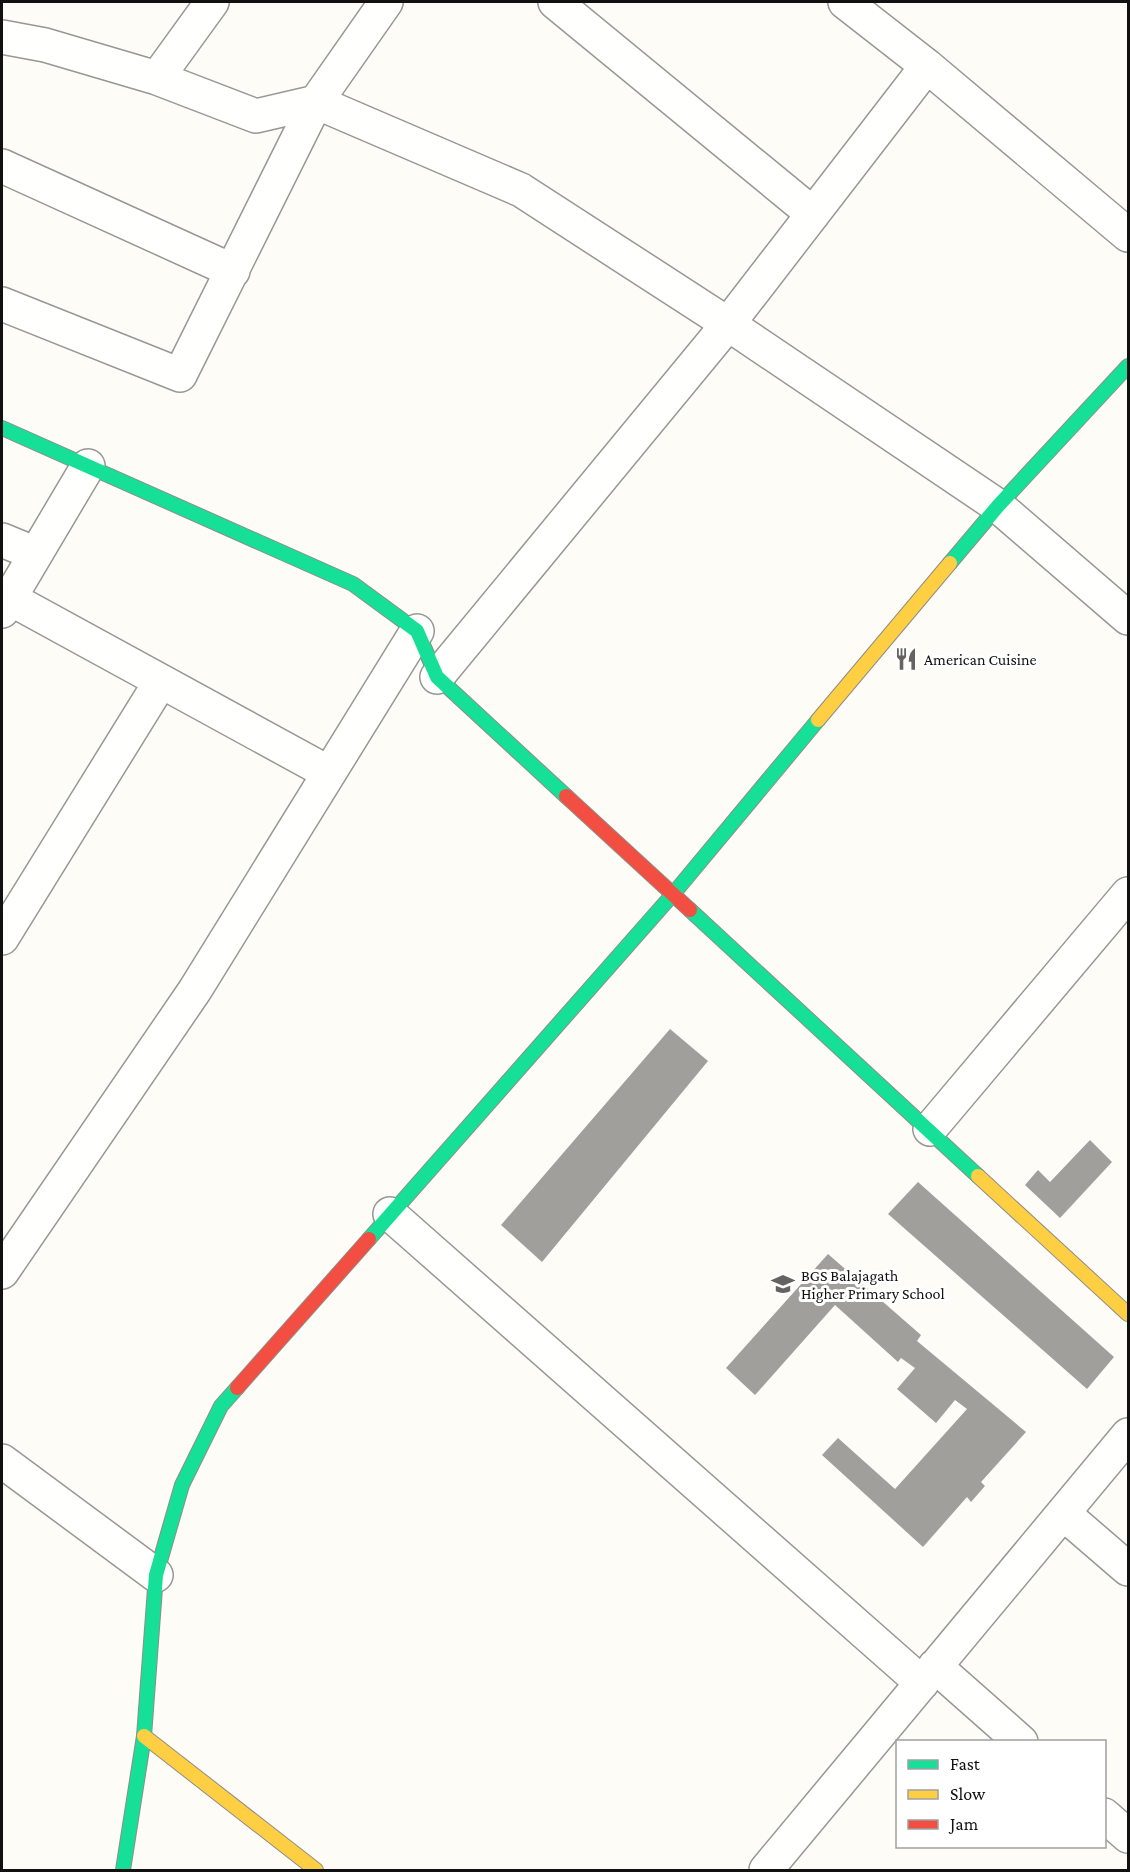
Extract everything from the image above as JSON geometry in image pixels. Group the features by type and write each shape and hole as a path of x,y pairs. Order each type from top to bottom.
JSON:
{"main road":[{"path":"123,1870 144,1736 156,1575 182,1485 221,1406 674,894 998,506 1128,366"},
{"path":"2,428 353,584 417,632 437,677 930,1129 1128,1314"},
{"path":"144,1736 316,1870"}],"street":[{"path":"157,78 212,2"},
{"path":"2,304 180,375 316,102 386,2"},
{"path":"555,2 813,214"},
{"path":"845,2 927,66 1128,235"},
{"path":"2,37 45,45 157,78 256,117 316,102 521,190 728,324 998,506 1128,618"},
{"path":"437,677 728,324 927,66"},
{"path":"2,165 233,271"},
{"path":"88,466 5,604 161,681 329,773"},
{"path":"2,540 36,554"},
{"path":"2,1272 195,990 417,632"},
{"path":"2,938 161,681"},
{"path":"930,1129 1128,894"},
{"path":"390,1214 929,1675 1018,1740"},
{"path":"766,1870 1128,1435"},
{"path":"2,1461 156,1575"},
{"path":"1063,1514 1128,1569"},
{"path":"1106,1817 1128,1836"}],"building":[{"path":"670,1029 708,1061 542,1262 501,1225"},
{"path":"1090,1140 1112,1162 1060,1218 1025,1185 1038,1170 1050,1182"},
{"path":"918,1182 1114,1357 1087,1389 888,1214"},
{"path":"828,1254 921,1335 917,1341 1026,1432 981,1482 985,1486 971,1502 967,1497 923,1547 822,1455 838,1438 895,1489 967,1409 955,1400 936,1423 897,1389 915,1368 901,1358 898,1362 835,1305 755,1395 726,1368"}],"traffic: fast":[{"path":"950,563 998,506 1128,366"},
{"path":"2,428 353,584 417,631 437,677 566,796"},
{"path":"369,1239 674,893 818,720"},
{"path":"690,910 978,1176"},
{"path":"123,1870 144,1736 156,1575 182,1485 221,1406 237,1388"}],"traffic: slow":[{"path":"818,720 950,563"},
{"path":"978,1176 1128,1314"},
{"path":"144,1736 316,1870"}],"traffic: jam":[{"path":"566,796 690,910"},
{"path":"237,1388 369,1239"}],"place":[{"name":"American Cuisine","path":"906,659"},
{"name":"BGS Balajagath Higher Primary School","path":"783,1284"}]}
